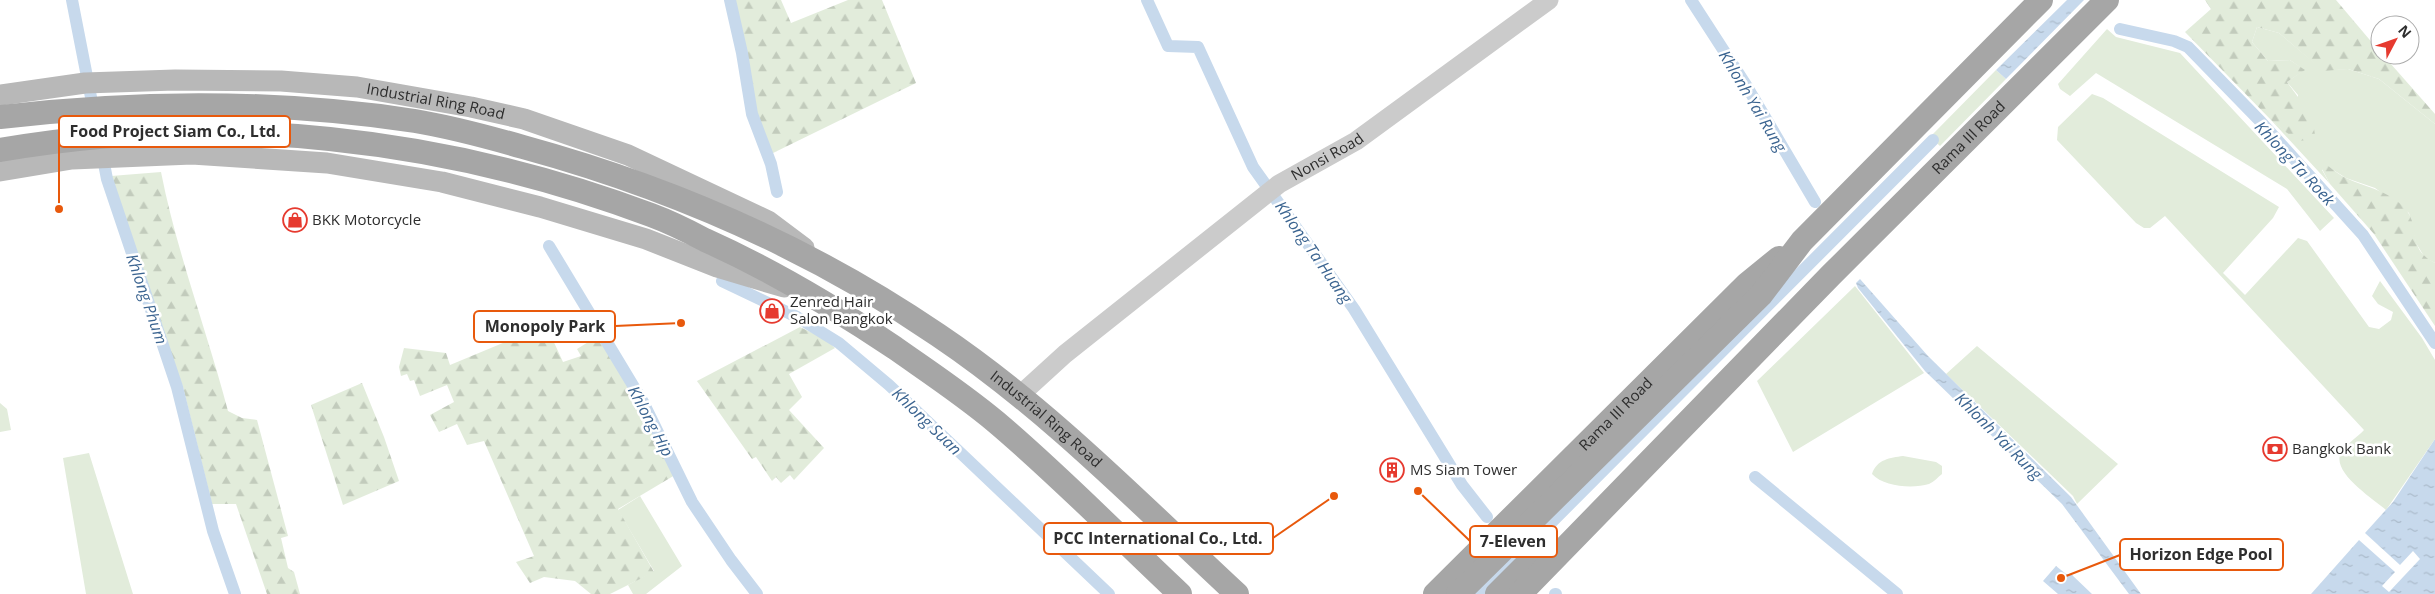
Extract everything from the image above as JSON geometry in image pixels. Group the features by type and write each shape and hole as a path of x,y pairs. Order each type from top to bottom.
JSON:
{"main road":[{"name":"Rama III Road","path":"1435,594 1747,284 1802,241 2041,0"},
{"name":"Rama III Road","path":"1520,594 1831,275 2106,0"},
{"name":"Industrial Ring Road","path":"0,95 88,83 219,80 281,81 357,87 524,119 628,155 768,221 835,271 939,336 1019,396 1076,444 1237,594"},
{"name":"Industrial Ring Road","path":"0,117 68,109 178,104 265,105 346,112 420,122 589,165 661,191 835,271"},
{"path":"0,150 85,138 178,132 267,134 350,140 428,151 502,168 578,190 654,216 737,254 811,294 940,379 996,422 1180,594"},
{"path":"0,171 104,157 192,154 321,162 442,182 540,207 646,239 717,267 811,294"},
{"name":"Rama III Road","path":"1458,594 1761,295 1802,241"},
{"name":"Rama III Road","path":"1498,594 1779,316 1831,275"}],"street":[{"name":"Nonsi Road","path":"1019,396 1065,354 1274,188 1356,141 1549,0"}],"green space":[{"path":"733,0 781,0 791,23 848,0 882,0 916,83 771,154 756,119 742,36"},
{"path":"2205,0 2336,0 2370,40 2370,65 2392,65 2435,114 2435,124 2379,79 2348,69 2323,71 2279,33 2257,27 2252,42 2268,61 2290,60 2305,70 2287,82 2312,116 2315,135 2309,140 2297,141 2271,120 2185,32 2211,9"},
{"path":"2257,27 2279,33 2323,70 2348,69 2379,79 2435,124 2435,263 2425,258 2416,243 2409,213 2375,188 2346,178 2327,166 2322,170 2330,184 2271,120 2297,140 2298,95 2287,82 2304,70 2290,60 2268,61 2252,42"},
{"path":"2107,29 2116,37 2180,53 2334,218 2320,231 2287,189 2096,73 2070,96 2060,89 2058,84"},
{"path":"1996,70 2006,79 1940,146 1930,137"},
{"path":"2092,94 2103,98 2279,207 2273,218 2223,273 2245,295 2298,238 2307,241 2369,327 2379,329 2391,320 2393,312 2378,304 2372,296 2380,281 2422,338 2435,360 2435,439 2386,510 2348,478 2340,462 2340,455 2347,445 2364,430 2165,216 2150,228 2144,228 2136,223 2057,140 2058,127"},
{"path":"2327,165 2346,178 2387,194 2407,211 2411,218 2417,245 2426,257 2435,263 2435,326 2374,234 2330,184 2322,169"},
{"path":"161,172 175,232 228,411 242,418 257,420 288,536 281,538 288,568 294,572 300,594 267,594 236,504 212,504 183,387 148,292 111,176"},
{"path":"1855,286 1924,373 1793,452 1757,381"},
{"path":"546,325 563,362 581,356 577,349 598,336 638,400 675,475 618,509 654,572 610,594 591,594 575,581 544,577 530,583 516,562 534,556 484,441 467,445 457,424 439,432 430,415 454,402 447,385 420,396 414,380 410,381 407,374 401,376 399,367 404,348 446,353 450,365"},
{"path":"800,327 825,339 835,348 789,374 802,397 789,410 824,448 794,480 790,475 781,483 776,477 772,481 756,457 752,459 697,381"},
{"path":"1977,346 2118,464 2077,504 2073,496 1946,374"},
{"path":"362,383 384,437 399,481 343,505 311,405"},
{"path":"0,403 7,409 11,430 0,432"},
{"path":"89,453 133,594 86,594 63,458"},
{"path":"1903,456 1936,462 1942,466 1942,474 1929,484 1922,486 1899,486 1884,482 1872,474 1881,462"},
{"path":"640,496 682,566 646,594 633,594 628,585 654,571 618,510"}],"water":[{"path":"2067,0 2084,0 2006,79 1996,70"},
{"path":"1860,279 1928,356 2071,497 2141,594 2129,594 2062,504 1925,371 1858,288 1856,283"},
{"path":"2435,439 2435,594 2311,594 2359,540 2395,572 2382,586 2389,592 2420,559 2413,551 2400,565 2365,533 2393,502"},
{"path":"2056,566 2066,574 2071,574 2092,594 2058,594 2043,581"}],"waterway":[{"name":"Khlong Phum","path":"72,0 107,179 177,387 213,531 235,594"},
{"path":"730,0 742,53 752,114 771,164 777,192"},
{"name":"Khlong Ta Huang","path":"1147,0 1168,46 1198,47 1253,167 1354,309 1462,485 1487,517"},
{"name":"Khlonh Yai Rung","path":"1691,0 1746,85 1815,202"},
{"name":"Khlong Ta Roek","path":"2120,29 2174,41 2188,47 2261,122 2363,235 2435,343"},
{"path":"1480,594 1933,140"},
{"name":"Khlong Hip","path":"549,246 643,402 692,502 731,560 757,594"},
{"name":"Khlong Suan","path":"722,281 797,317 839,343 889,385 1109,594"},
{"path":"1755,477 1897,594"}],"place":[{"name":"Food Project Siam Co., Ltd.","path":"59,209"},
{"name":"BKK Motorcycle","path":"295,220"},
{"name":"Zenred Hair Salon Bangkok","path":"772,311"},
{"name":"Monopoly Park","path":"681,323"},
{"name":"Bangkok Bank","path":"2275,449"},
{"name":"MS Siam Tower","path":"1392,470"},
{"name":"7-Eleven","path":"1418,491"},
{"name":"PCC International Co., Ltd.","path":"1334,496"},
{"name":"Horizon Edge Pool","path":"2061,578"}]}
